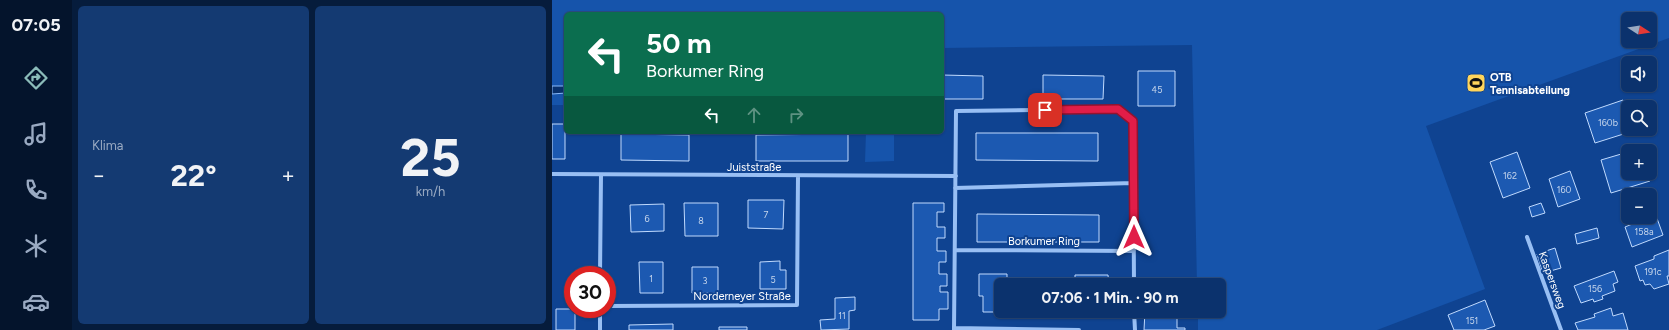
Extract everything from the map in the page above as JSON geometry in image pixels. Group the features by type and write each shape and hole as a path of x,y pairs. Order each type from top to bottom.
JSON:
{"street":[{"path":"1079,330 954,329 956,111 1118,109 1133,121 1134,278"},
{"name":"Juiststraße","path":"552,174 956,176"},
{"path":"600,266 601,175"},
{"name":"Norderneyer Straße","path":"616,306 797,305 798,176"},
{"path":"955,188 1133,183"},
{"name":"Kaspersweg","path":"1527,237 1561,330"},
{"name":"Borkumer Ring","path":"955,250 1134,251"},
{"path":"600,318 600,330"},
{"path":"1134,318 1135,330"}],"shaded area":[{"path":"552,0 1669,0 1669,38 1657,42 1657,12 1621,12 1621,48 1641,48 1426,126 1485,289 1377,330 1198,330 1198,318 1226,318 1226,278 1197,278 1192,45 944,48 944,12 564,12 564,86 552,86"},
{"path":"552,86 564,86 564,93 552,94"},
{"path":"564,93 564,105 552,105 552,94"},
{"path":"866,134 894,134 894,161 865,162"}],"building":[{"path":"1138,71 1175,71 1175,106 1138,106"},
{"path":"944,75 983,76 983,99 944,99"},
{"path":"1043,75 1104,76 1103,99 1043,99"},
{"path":"1621,101 1621,135 1595,143 1585,113"},
{"path":"552,124 564,124 565,159 552,159"},
{"path":"976,133 1098,133 1098,161 976,160"},
{"path":"621,134 689,135 689,161 621,160"},
{"path":"848,134 848,161 756,161 756,135"},
{"path":"1517,152 1530,188 1503,198 1490,162"},
{"path":"1621,154 1621,180 1650,181 1627,188 1621,188 1621,190 1611,193 1601,160"},
{"path":"1570,171 1580,199 1558,207 1549,179"},
{"path":"748,200 784,200 783,229 748,228"},
{"path":"684,203 718,203 718,236 685,236"},
{"path":"913,203 944,203 944,212 937,212 937,227 945,227 945,238 937,238 937,251 946,251 946,262 939,262 939,274 947,274 947,286 940,286 940,292 948,292 948,309 939,309 939,320 913,320"},
{"path":"1541,203 1545,213 1532,217 1529,207"},
{"path":"664,204 664,231 631,232 630,205"},
{"path":"977,214 1099,215 1099,242 977,242"},
{"path":"1657,218 1663,235 1632,247 1625,227 1632,224 1657,224"},
{"path":"1597,228 1599,238 1577,244 1575,234"},
{"path":"1555,248 1561,268 1543,273 1537,254"},
{"path":"1669,250 1669,276 1667,276 1669,284 1654,289 1650,284 1645,285 1643,280 1640,281 1635,266 1654,259 1654,256"},
{"path":"780,261 780,270 786,270 786,289 760,289 760,262"},
{"path":"639,262 663,262 663,293 640,293"},
{"path":"692,267 718,267 718,293 692,293"},
{"path":"1614,271 1618,282 1613,284 1615,291 1602,296 1603,299 1594,302 1593,299 1581,303 1574,286"},
{"path":"979,274 1007,274 1007,278 994,278 994,312 983,312 983,296 979,296"},
{"path":"1075,275 1108,275 1108,278 1075,278"},
{"path":"855,297 855,310 849,311 849,329 821,330 820,320 835,319 835,298"},
{"path":"1485,300 1495,326 1484,330 1454,330 1448,315"},
{"path":"1611,308 1613,316 1623,313 1628,330 1578,330 1575,323 1595,317 1594,314"},
{"path":"556,309 564,309 564,318 575,318 575,330 556,330"},
{"path":"1145,318 1177,318 1177,328 1185,328 1185,330 1144,330"},
{"path":"673,324 673,330 629,330 629,325"},
{"path":"719,327 747,327 747,330 719,330"}],"place":[{"name":"OTB Tennisabteilung","path":"1476,83"}],"route":[{"path":"1045,110 1118,109 1133,121 1134,237"}]}
